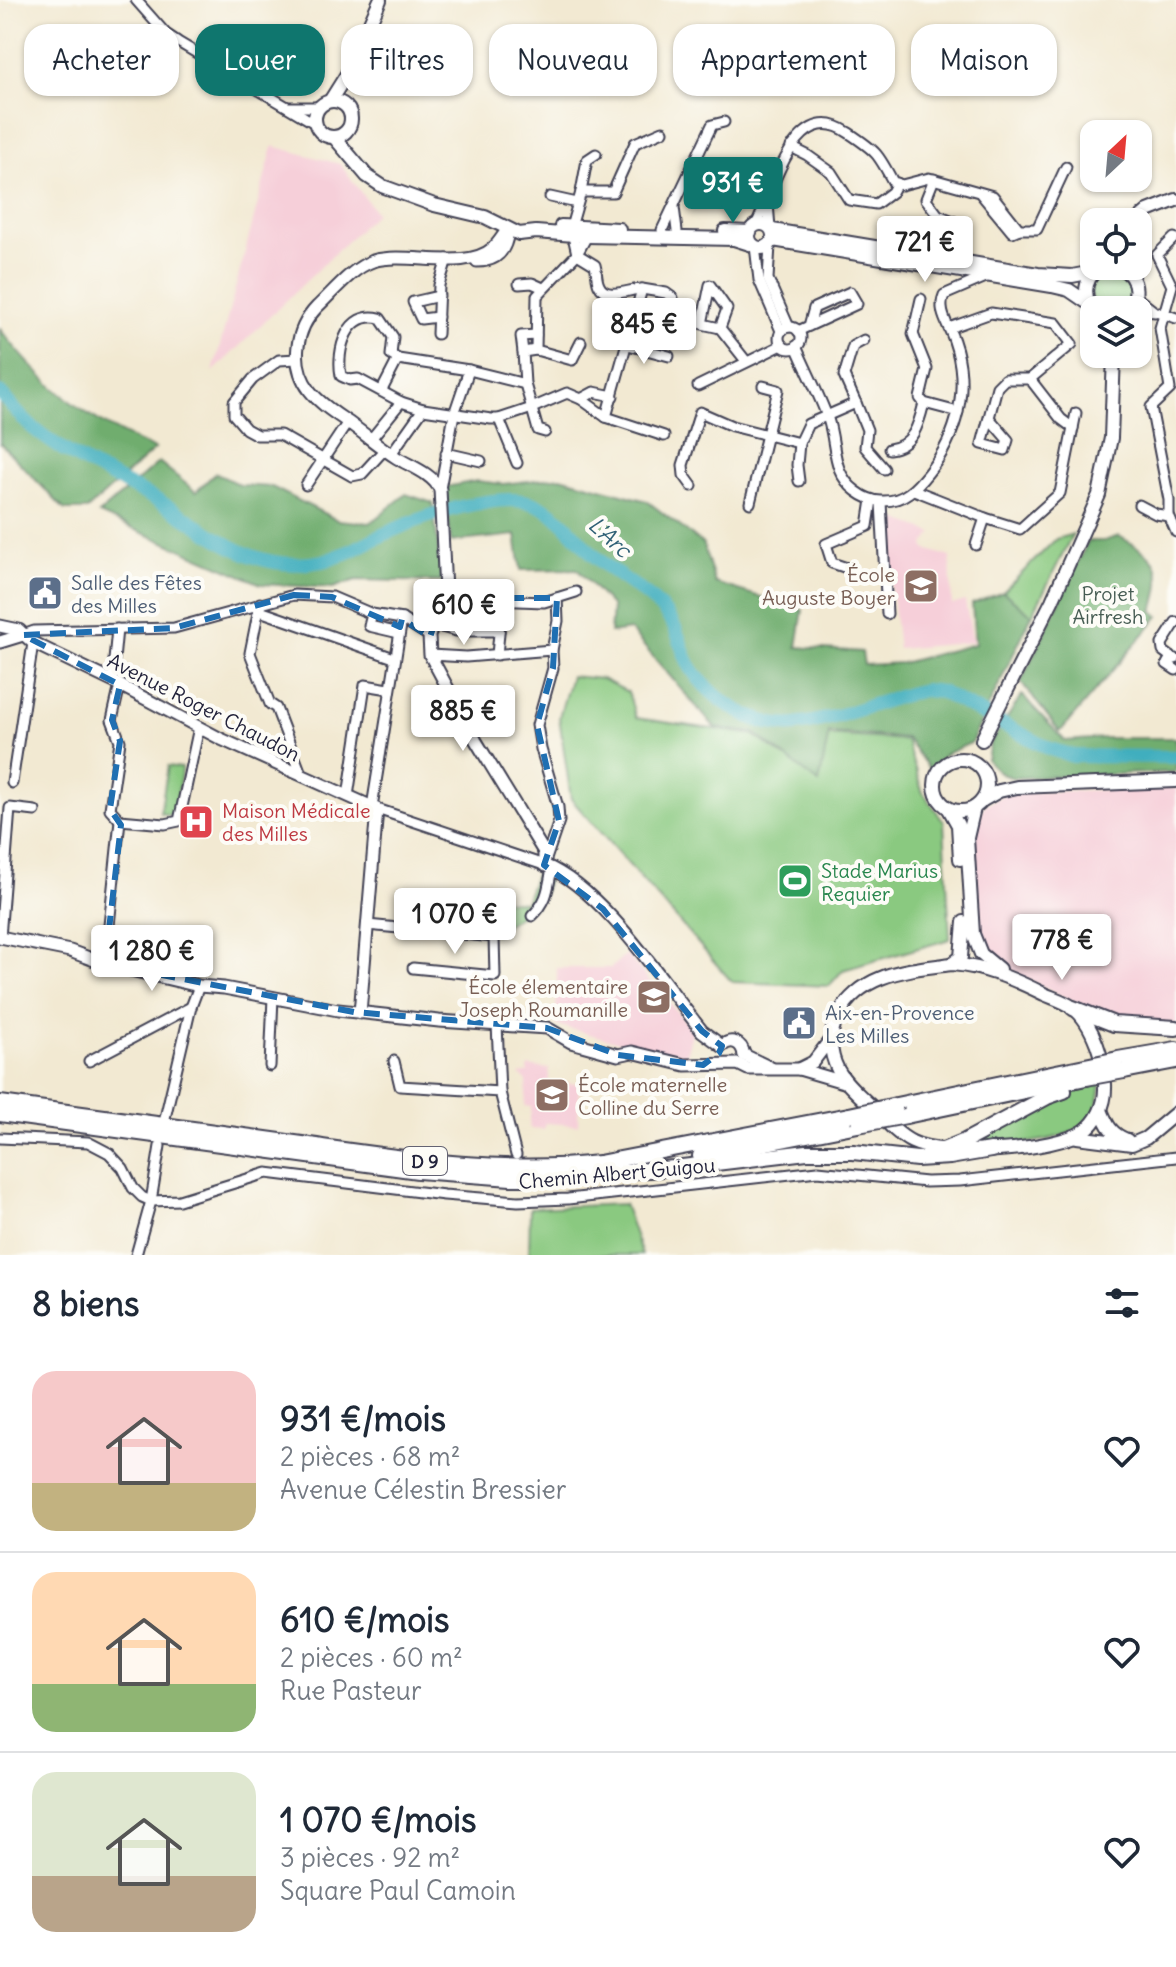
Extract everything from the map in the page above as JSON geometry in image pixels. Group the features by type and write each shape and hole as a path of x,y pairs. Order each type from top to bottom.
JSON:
{"highway":[{"path":"1073,1008 1114,1024 1176,1028"},
{"name":"D 9","path":"0,1114 459,1176 547,1178 617,1172 901,1110 1086,1076 1176,1049"},
{"name":"D 9","path":"1121,1065 1176,1061"},
{"path":"943,1150 1086,1076"},
{"name":"D 9","path":"0,1103 421,1161 507,1168 559,1167 623,1159 853,1120"},
{"path":"617,1172 807,1152 853,1152 917,1159 991,1150"}],"main road":[{"path":"369,24 380,0"},
{"path":"341,82 317,112 316,124 323,133 334,137 367,176 403,194 485,217 508,229 526,224 572,231 677,231 753,237 762,248 771,236"},
{"path":"347,96 351,117 348,128 358,164"},
{"path":"325,104 347,107"},
{"path":"334,137 348,128"},
{"path":"1152,209 1176,200"},
{"path":"572,231 587,236 734,239 753,237 764,224 771,236 1069,290 1080,299"},
{"path":"771,236 1038,274 1080,274"},
{"path":"963,759 981,742 1092,515 1111,438 1114,368"},
{"path":"981,742 986,793 967,838 973,934 981,954 989,963 1073,1008 1093,1037 1103,1066 1106,1091 1101,1110 1087,1130 1074,1137"},
{"path":"952,964 961,957 965,931 958,825 937,797 934,780 946,763 963,759 973,762 984,774 1017,787"},
{"path":"949,809 966,811 999,791 1017,787 1176,781"},
{"path":"1016,980 975,966 952,964 883,977 857,990 842,1007 832,1037 833,1058 847,1083 909,1140 943,1150 991,1150 1039,1145 1074,1137 1092,1137 1127,1145 1138,1142 1176,1113"},
{"path":"1101,1110 1114,1135 1138,1142"}],"street":[{"path":"136,0 166,34 316,124"},
{"path":"282,106 325,104"},
{"path":"662,230 712,125 724,122"},
{"path":"809,326 814,308 850,292 857,304 809,326 790,330 779,336 782,345 787,348 796,346 800,341 790,330 759,280 753,237 791,147 812,126 826,124 843,129 878,153 893,182 926,199 938,215 953,221"},
{"path":"581,192 613,192 635,143 663,131"},
{"path":"791,147 831,172 849,200 876,204 902,184 929,178 980,193 1012,232 1037,229 1066,167"},
{"path":"596,154 587,160 577,203 572,231 577,254 595,265 603,290 614,294 642,289 666,293 673,298"},
{"path":"926,199 934,179"},
{"path":"550,197 577,203"},
{"path":"768,203 771,236 768,279 790,330"},
{"path":"674,207 677,231"},
{"path":"440,493 430,476 388,452 308,389 297,359 297,345 302,328 311,314 360,268 387,258 466,259 493,248 508,229"},
{"path":"536,350 537,296 581,251 587,236"},
{"path":"1174,238 1157,255 1172,286 1159,312 1170,389 1151,407 1169,500 1169,516 1176,532"},
{"path":"437,334 439,296 447,259"},
{"path":"796,346 827,417 838,471 846,483 877,501 894,500 914,490 934,466 951,438 962,397 960,366 942,315 942,299 944,295 988,276"},
{"path":"519,284 532,283 543,288"},
{"path":"606,417 642,289"},
{"path":"438,317 421,319 413,302 439,296"},
{"path":"921,299 913,334 927,369 920,398 924,403 958,412"},
{"path":"1152,310 1176,318"},
{"path":"949,328 991,313 1056,323 1072,344 1030,379 1011,377 1001,381 990,419"},
{"path":"525,384 469,370 398,359 391,355 393,337 380,318 368,315 357,318 349,328 339,366 341,376 358,379 401,402 423,409 499,419 567,393 606,417 664,436"},
{"path":"720,328 746,361"},
{"path":"536,335 521,336 525,384 538,430 545,432"},
{"path":"864,340 844,353 844,376 867,430 865,447 884,469"},
{"path":"523,352 536,350 572,360 581,342"},
{"path":"628,345 669,356"},
{"path":"698,386 782,345"},
{"path":"297,359 279,360 253,379 232,408 237,419 257,435 280,435 352,476 358,476 388,452 423,409"},
{"path":"382,390 398,359"},
{"path":"469,370 454,414 440,493 445,575 443,598 431,630 430,655 476,741 544,852 548,866"},
{"path":"1030,379 1061,419 1073,428"},
{"path":"750,503 778,390 763,386"},
{"path":"581,399 594,392 613,396"},
{"path":"371,439 401,402"},
{"path":"799,481 799,443 808,424 856,403"},
{"path":"889,449 899,447 917,430 924,403"},
{"path":"692,486 684,475 683,465 700,412 732,426 799,443"},
{"path":"914,490 1020,529 1060,493 1076,413"},
{"path":"499,419 517,463"},
{"path":"306,485 348,422"},
{"path":"446,453 481,461"},
{"path":"850,569 832,563 826,544 868,526 877,501"},
{"path":"877,501 887,614"},
{"path":"1139,505 1156,514 1169,516"},
{"path":"976,545 985,518"},
{"path":"443,598 544,602 576,592"},
{"path":"12,783 28,639 34,631 174,628 260,607 294,595 332,597 372,614 402,619 431,630 499,631"},
{"path":"532,916 543,906 547,897 548,866 559,821 537,725 553,668 557,598"},
{"path":"497,655 502,600"},
{"path":"260,607 394,658"},
{"path":"260,607 250,653 270,704 276,708 302,776"},
{"path":"372,614 369,626 399,633"},
{"path":"360,1013 375,808 389,689 402,619"},
{"path":"1176,622 1162,644 1163,651 1173,658 1167,664 1176,670"},
{"name":"Avenue Roger Chaudon","path":"0,626 19,630 28,639 199,727 375,808"},
{"path":"117,629 112,720 120,741 110,809 115,818 165,824 179,821 199,727"},
{"path":"0,642 28,639"},
{"path":"430,655 497,655 552,650"},
{"path":"348,796 365,685 389,689"},
{"path":"35,811 10,808 0,938 70,951 105,964 199,986 360,1013 525,1028 600,1057 627,1061 654,1059 703,1065 722,1054 730,1042 737,1043 742,1047 741,1060 748,1069 799,1069 847,1083"},
{"path":"375,808 548,866 589,894 731,1066 741,1060"},
{"path":"105,964 120,820"},
{"path":"367,925 494,937 495,976 413,968"},
{"path":"165,1118 191,1007 199,986"},
{"path":"270,1066 273,997"},
{"path":"89,1061 191,1007"},
{"path":"497,1024 500,1092 516,1155"},
{"path":"799,1069 813,1062 832,1037"},
{"path":"394,1061 400,1086 500,1092"},
{"path":"0,1138 88,1142 109,1153 123,1168 133,1188 151,1201"},
{"path":"136,1255 151,1201 160,1146"},
{"name":"Chemin Albert Guigou","path":"151,1201 179,1200 267,1173 518,1201 605,1196 818,1171 926,1182 960,1181 1174,1156"}],"highlighted area":[{"path":"294,595 332,597 400,627 402,619 430,637 443,598 557,598 553,668 537,725 559,821 544,865 603,909 702,1031 722,1046 719,1053 703,1065 618,1055 547,1028 354,1012 105,964 121,825 110,809 120,741 112,720 120,685 23,635 174,628"}],"shaded area":[{"path":"273,146 340,164 376,213 213,372"},
{"name":"École Auguste Boyer","path":"883,514 933,533 924,545 926,549 950,557 952,605 965,601 973,642 898,649"},
{"path":"1176,788 1176,1024 1146,1024 1100,1015 995,963 982,945 970,854 976,818 985,805 1004,795 1031,792"},
{"path":"626,954 693,1030 685,1058 556,1025 557,968 611,968"},
{"name":"École maternelle Colline du Serre","path":"528,1066 549,1069 549,1082 579,1084 578,1125 545,1123 544,1129 529,1128 531,1107 525,1106 527,1081 520,1075 528,1072"}],"green space":[{"path":"1095,280 1127,280 1130,296 1092,296"},
{"path":"0,329 34,369 69,400 108,426 155,449 87,510 65,510 0,443"},
{"path":"159,462 196,492 215,473 240,485 272,487 337,520 370,523 406,494 433,503 442,582 356,580 333,588 261,584 99,514"},
{"path":"561,477 647,501 703,544 715,583 803,610 797,647 862,652 864,665 902,663 975,644 972,604 1003,592 1032,615 971,743 945,754 930,770 906,738 829,733 819,783 754,733 715,728 630,630 610,633 612,607 577,569 521,570 516,535 451,542 445,487 477,481 503,484"},
{"path":"1073,534 1032,615 1003,592 1056,539"},
{"name":"Projet Airfresh","path":"1119,536 1143,551 1156,565 1159,583 1153,611 1159,616 1060,732 1021,682 1088,541 1104,541"},
{"name":"Stade Marius Requier","path":"571,676 602,679 628,692 636,718 754,735 785,758 804,753 823,735 906,740 922,791 944,822 950,939 843,970 829,986 732,982 571,799 559,717"},
{"path":"1022,695 1065,741 1176,738 1176,772 1014,778 1001,774 987,760 990,744"},
{"path":"168,766 182,768 174,816 160,813"},
{"path":"536,872 548,875 541,899 495,934 489,933 487,899 525,902"},
{"path":"1101,1084 1092,1116 1080,1128 1035,1142 974,1143 1063,1094"},
{"path":"624,1204 642,1255 529,1255 530,1208"}],"waterway":[{"name":"L'Arc","path":"0,393 29,424 61,448 174,510 232,547 273,562 297,564 332,559 404,526 441,512 482,502 520,501 545,508 607,567 664,611 674,626 690,666 710,690 736,709 766,722 781,725 812,722 924,690 941,692 1050,749 1073,756 1176,757"}],"place":[{"name":"École Auguste Boyer","path":"921,586"},
{"name":"Salle des Fêtes des Milles","path":"45,593"},
{"name":"Maison Médicale des Milles","path":"196,822"},
{"name":"Stade Marius Requier","path":"795,881"},
{"name":"École élementaire Joseph Roumanille","path":"654,997"},
{"name":"Aix-en-Provence Les Milles","path":"799,1023"},
{"name":"École maternelle Colline du Serre","path":"552,1095"}]}
